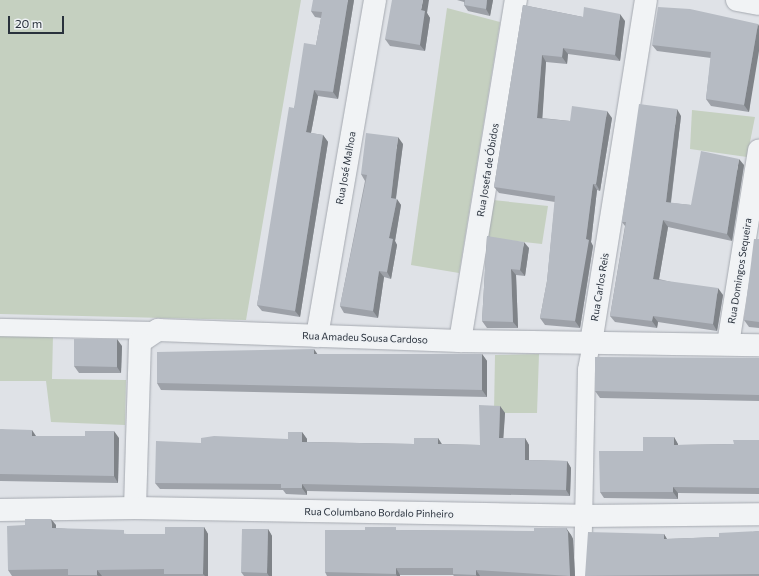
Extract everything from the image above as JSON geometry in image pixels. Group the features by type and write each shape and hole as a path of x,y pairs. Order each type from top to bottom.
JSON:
{"street":[{"name":"Rua José Malhoa","path":"317,336 375,0"},
{"name":"Rua Josefa de Óbidos","path":"460,340 516,0"},
{"name":"Rua Carlos Reis","path":"582,576 586,369 646,0"},
{"path":"737,0 759,4"},
{"name":"Rua Domingos Sequeira","path":"728,344 759,150"},
{"path":"0,327 158,330"},
{"name":"Rua Amadeu Sousa Cardoso","path":"158,330 460,340 759,345"},
{"path":"135,508 140,342 158,330"},
{"name":"Rua Columbano Bordalo Pinheiro","path":"0,510 135,508 582,516 759,514"}],"green space":[{"path":"0,0 301,0 246,320 0,314"},
{"path":"447,8 500,22 459,273 411,265"},
{"path":"692,110 755,117 747,157 690,149"},
{"path":"493,200 548,206 542,244 488,238"},
{"path":"0,334 53,335 52,379 126,380 125,425 51,422 46,381 0,381"},
{"path":"539,354 537,413 494,413 495,355"}],"building":[{"path":"313,0 348,0 333,92 314,90 306,132 323,135 295,311 257,305 289,107 294,108 304,43 316,45 322,12 311,11"},
{"path":"392,0 423,0 421,10 425,11 420,45 385,39"},
{"path":"465,0 487,0 486,9 464,5"},
{"path":"523,5 583,17 584,7 620,14 615,55 563,48 562,57 542,55 537,118 570,121 572,106 607,111 596,184 593,184 586,239 589,240 575,321 540,318 547,281 555,196 494,187"},
{"path":"658,7 690,9 758,24 744,105 706,99 711,52 652,45"},
{"path":"639,104 677,109 666,202 691,205 701,151 739,159 727,234 663,220 653,279 718,288 713,324 653,316 652,321 610,316 626,222 622,222"},
{"path":"366,133 398,137 391,198 397,199 389,238 393,239 387,272 379,271 373,311 340,306 367,175 361,174"},
{"path":"487,236 524,242 520,270 511,269 513,322 482,321"},
{"path":"754,239 759,239 759,322 744,320"},
{"path":"74,339 117,339 117,367 74,366"},
{"path":"314,349 314,354 482,354 482,390 157,383 157,352"},
{"path":"595,357 759,358 759,395 595,391"},
{"path":"479,405 500,406 499,438 525,438 525,460 567,461 566,490 302,484 302,488 281,488 281,484 155,483 156,441 201,443 201,438 214,436 288,439 288,432 302,432 302,442 414,444 414,438 438,438 438,444 480,445"},
{"path":"0,429 32,430 32,436 85,436 85,431 114,431 114,476 0,474"},
{"path":"643,437 674,437 674,445 734,444 733,440 759,440 759,488 673,487 673,492 600,492 599,451 643,451"},
{"path":"25,519 51,519 52,528 124,530 124,534 165,534 165,527 204,527 203,574 164,574 164,569 97,570 97,575 68,575 68,569 8,570 7,526 25,525"},
{"path":"365,527 396,527 396,530 534,531 534,528 566,528 568,532 570,576 476,570 476,575 453,574 453,568 396,568 396,574 325,572 325,530 365,530"},
{"path":"242,529 268,529 267,573 241,572"},
{"path":"759,531 759,574 585,576 588,532 664,534 664,539 719,537 719,533"}]}
